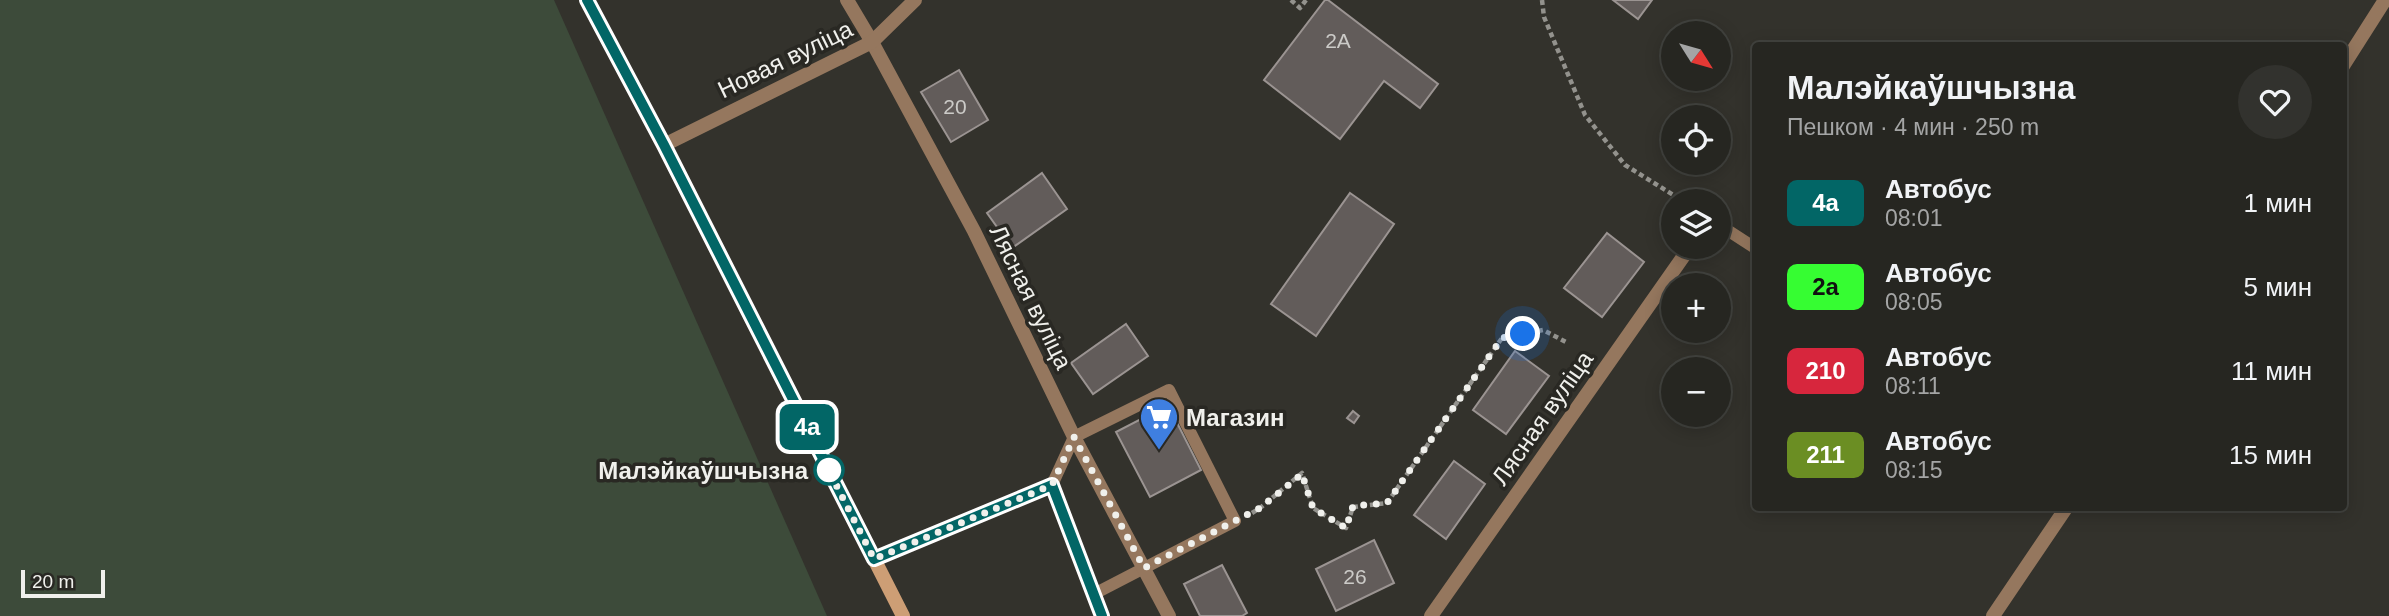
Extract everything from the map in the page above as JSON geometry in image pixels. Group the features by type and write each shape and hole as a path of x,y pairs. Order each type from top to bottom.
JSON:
{"main road":[{"path":"587,0 664,145 904,616"}],"street":[{"name":"Лясная вуліца","path":"847,0 974,231 1074,437 1169,616"},
{"name":"Новая вуліца","path":"664,145 872,42 915,0"},
{"path":"2347,60 2385,0"},
{"name":"Лясная вуліца","path":"1430,616 1682,259"},
{"path":"1993,616 2064,511"}],"lane":[{"path":"1731,232 1752,246"},
{"path":"874,559 1052,485 1074,437 1169,390 1235,521 1094,594"},
{"path":"1052,485 1102,616"}],"path":[{"path":"1291,0 1300,8 1306,0"},
{"path":"1542,0 1544,17 1585,115 1625,165 1664,189"},
{"path":"1235,521 1260,508 1302,474 1313,508 1346,528 1353,506 1387,503 1502,338 1544,330 1569,343"}],"green space":[{"path":"0,0 554,0 827,616 0,616"}],"building":[{"path":"1325,0 1438,84 1420,108 1384,81 1340,139 1264,80"},
{"path":"1613,0 1652,0 1638,19"},
{"path":"959,70 988,120 951,142 921,92"},
{"path":"1042,173 1067,209 1012,248 987,213"},
{"path":"1350,193 1394,224 1316,336 1271,304"},
{"path":"1607,233 1644,262 1602,317 1564,288"},
{"path":"1126,324 1148,356 1093,394 1071,363"},
{"path":"1515,351 1549,376 1506,434 1473,410"},
{"name":"Магазин","path":"1168,405 1201,470 1150,497 1116,432"},
{"path":"1353,411 1359,416 1354,423 1347,418"},
{"path":"1454,461 1485,484 1446,539 1414,515"},
{"path":"1374,540 1394,583 1336,611 1316,569"},
{"path":"1222,565 1247,613 1242,616 1200,616 1184,584"}],"bus line":[{"name":"4а","path":"587,0 664,145 874,559 1052,485 1102,616"}],"place":[{"name":"Магазин","path":"1159,451"},
{"name":"Малэйкаўшчызна","path":"829,470"}],"route":[{"path":"829,470 827,467 874,559 1052,485 1074,437 1144,568 1260,508 1302,474 1313,508 1346,528 1353,506 1387,503 1502,338 1523,334"}]}
